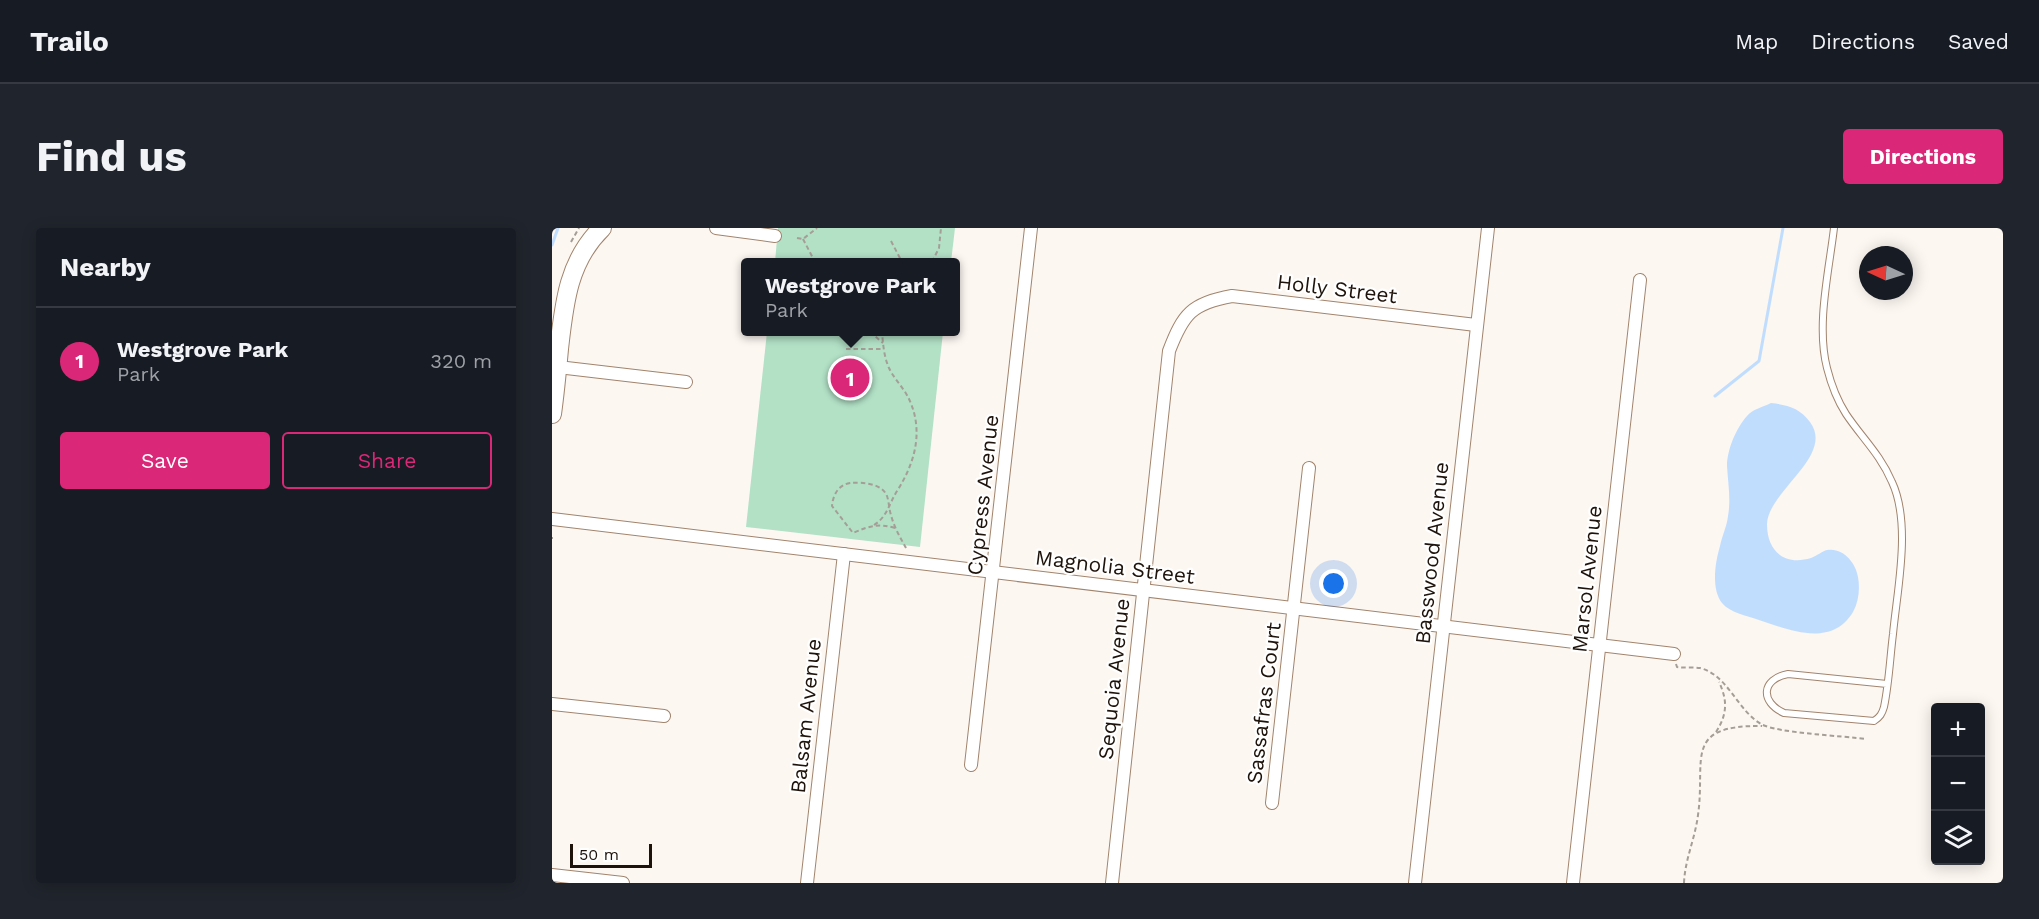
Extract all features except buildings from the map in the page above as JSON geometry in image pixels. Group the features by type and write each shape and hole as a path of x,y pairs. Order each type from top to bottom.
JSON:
{"street":[{"path":"552,414 568,286 575,263 594,235 602,228"},
{"path":"716,228 775,236"},
{"name":"Cypress Avenue","path":"971,765 1031,228"},
{"name":"Basswood Avenue","path":"1415,883 1488,228"},
{"name":"Marsol Avenue","path":"1573,883 1640,280"},
{"name":"Holly Street","path":"1195,307 1211,299 1232,296 1476,325"},
{"name":"Sequoia Avenue","path":"1112,883 1169,351 1178,327 1195,307"},
{"path":"558,367 686,382"},
{"name":"Sassafras Court","path":"1272,803 1309,468"},
{"name":"Magnolia Street","path":"552,519 1674,654"},
{"name":"Balsam Avenue","path":"807,883 844,554"},
{"path":"552,704 664,716"},
{"path":"552,874 623,883"}],"lane":[{"path":"1834,228 1824,314 1823,340 1827,367 1834,391 1846,413 1877,453 1888,473 1900,511 1902,540 1900,571 1887,684 1884,708 1880,717 1874,721 1784,713 1776,709 1767,696 1767,687 1772,680 1788,674 1887,684"}],"path":[{"path":"797,238 803,239 818,228"},
{"path":"934,258 939,248 941,228"},
{"path":"803,239 813,258"},
{"path":"891,241 900,258"},
{"path":"875,336 883,343"},
{"path":"882,336 883,349 889,368 909,397 915,413 917,432 911,469 889,507 882,520 874,525 853,533 832,506 833,495 839,488 849,483 867,483 881,488 887,495 889,507 895,528 906,548"},
{"path":"846,349 883,349"},
{"path":"874,525 882,524 895,528"},
{"path":"1674,654 1677,667 1701,669 1718,679 1752,718 1764,726"},
{"path":"1684,883 1686,858 1699,812 1701,755 1704,746 1715,733 1725,714 1725,694 1718,679"},
{"path":"1715,733 1732,726 1764,726 1866,739"}],"green space":[{"path":"778,228 955,228 951,258 775,258"},
{"path":"767,336 943,336 920,547 746,527"}],"water":[{"path":"1771,403 1788,406 1802,413 1810,422 1815,435 1814,448 1808,461 1770,512 1767,524 1770,542 1779,554 1793,560 1811,558 1827,550 1838,551 1848,557 1857,572 1859,586 1857,603 1853,612 1844,623 1833,630 1822,633 1784,628 1734,612 1722,603 1716,591 1717,560 1729,510 1727,460 1730,446 1747,416"}],"waterway":[{"path":"552,245 558,228"},
{"path":"1715,396 1759,361 1783,228"}],"place":[{"name":"Westgrove Park","path":"850,378"}]}
